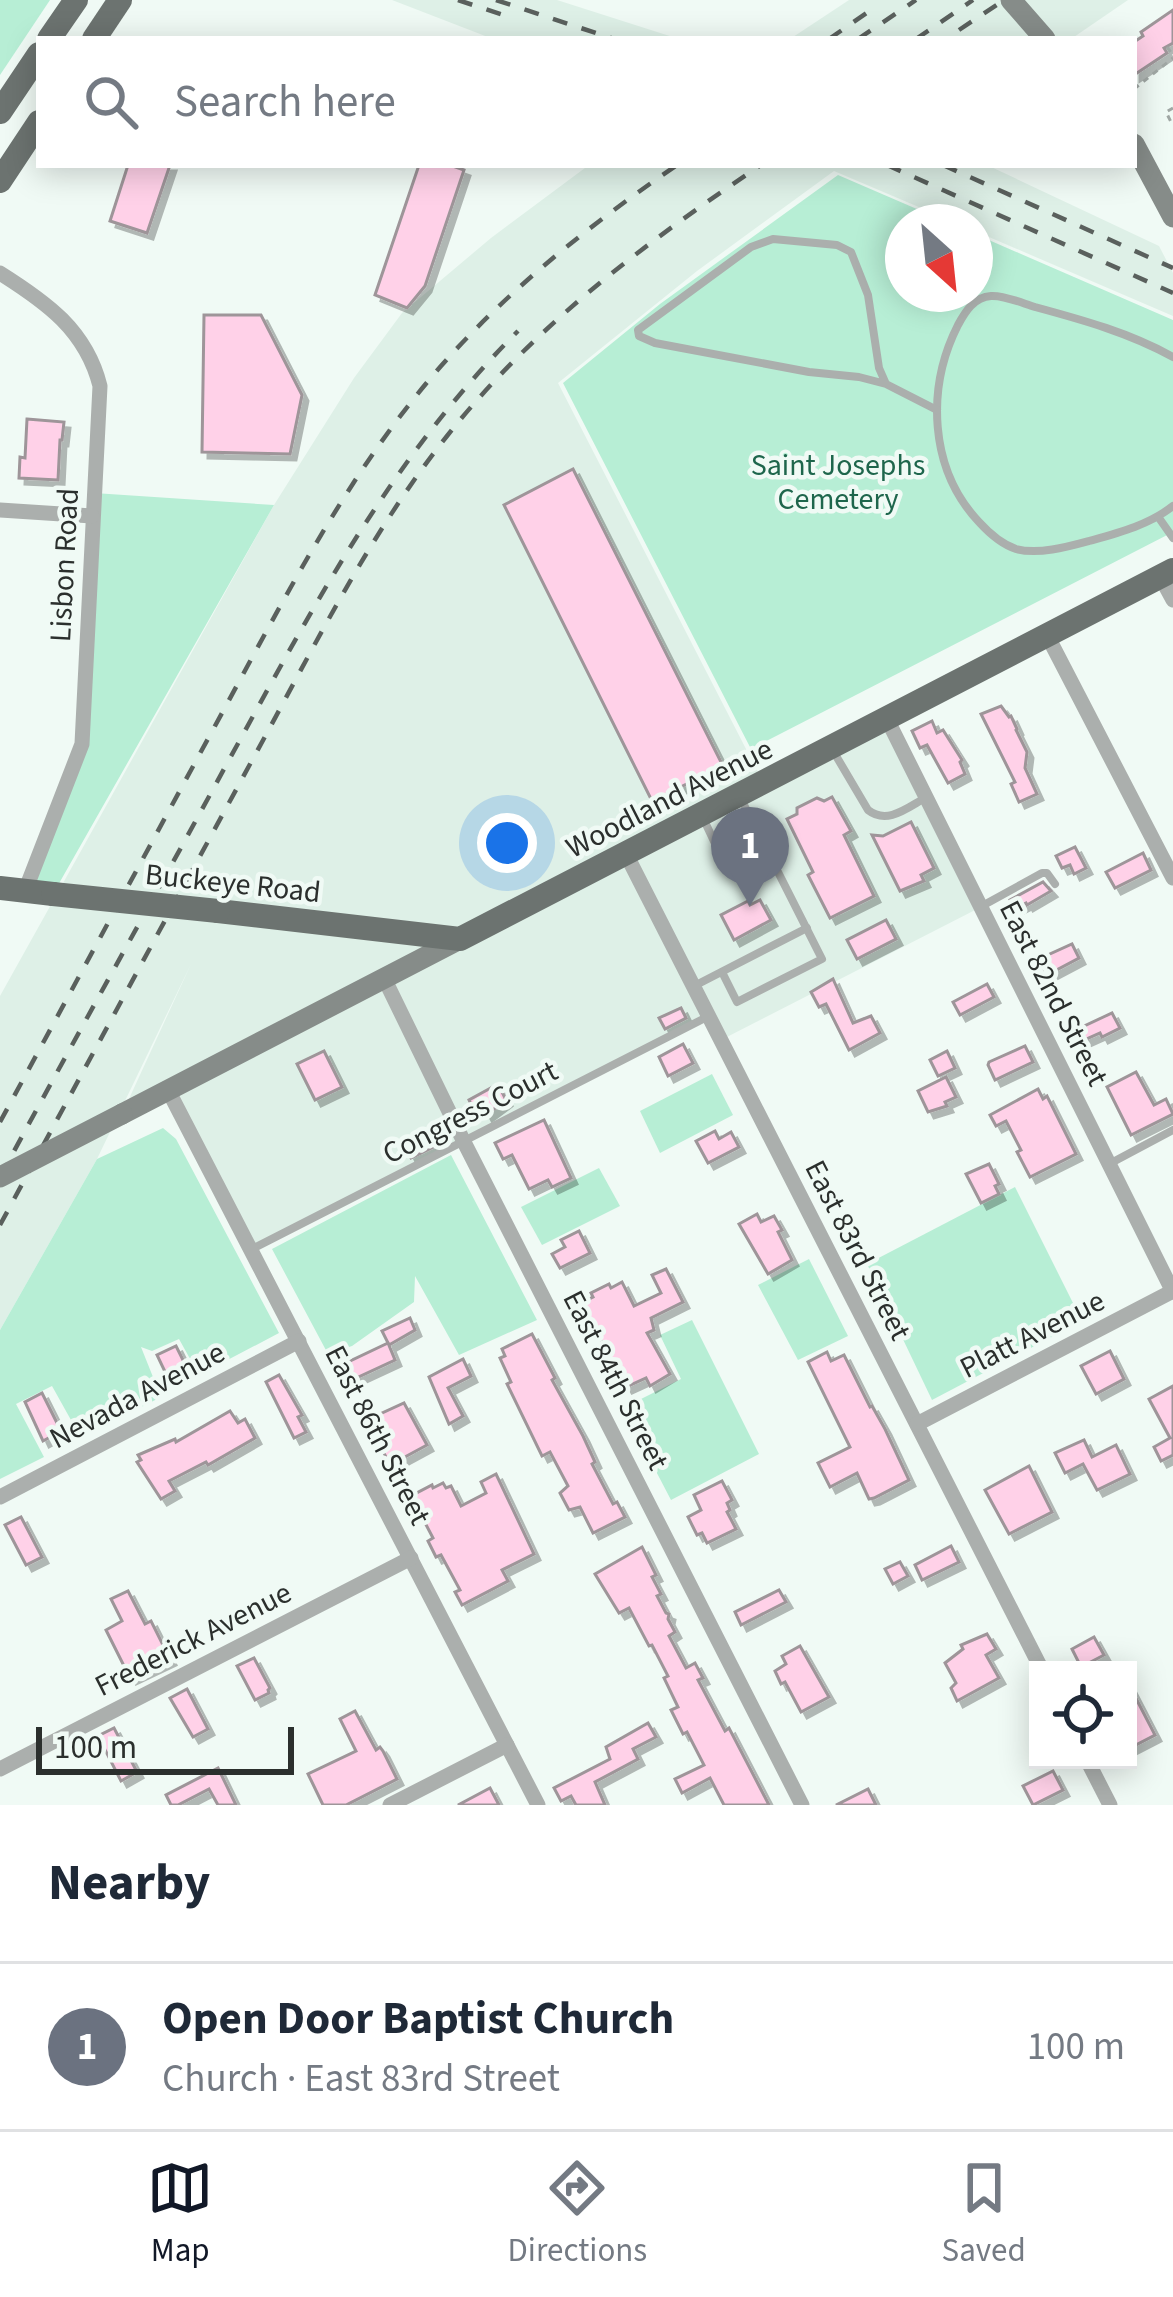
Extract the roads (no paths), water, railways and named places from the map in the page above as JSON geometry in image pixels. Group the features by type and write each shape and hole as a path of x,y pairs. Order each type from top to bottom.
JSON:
{"main road":[{"path":"52,36 76,0"},
{"path":"96,36 120,0"},
{"path":"1011,0 1042,36"},
{"path":"0,112 36,58"},
{"path":"0,181 36,127"},
{"path":"1137,150 1173,217"},
{"name":"Woodland Avenue","path":"0,1177 1167,573"},
{"name":"Buckeye Road","path":"12,889 460,939"}],"street":[{"name":"Lisbon Road","path":"0,273 51,308 82,342 94,361 100,386 82,744 12,889"},
{"path":"0,510 92,517"},
{"path":"1167,573 1173,600"},
{"path":"1047,634 1173,878"},
{"name":"East 82nd Street","path":"886,718 1173,1292"},
{"name":"East 83rd Street","path":"626,854 1037,1661"},
{"name":"East 84th Street","path":"384,978 802,1805"},
{"name":"East 86th Street","path":"168,1090 538,1805"},
{"name":"Platt Avenue","path":"917,1424 1173,1292"},
{"name":"Nevada Avenue","path":"0,1497 299,1341"},
{"name":"Frederick Avenue","path":"0,1769 411,1558"},
{"path":"390,1805 507,1744"},
{"path":"1092,1769 1110,1805"}],"lane":[{"path":"886,384 864,282 851,252 837,244 773,239 751,247 638,330 645,340 655,343 886,384 937,410"},
{"path":"1173,357 1100,325 992,296 970,306 952,338 937,410 938,432 954,488 990,534 1016,548 1066,546 1159,518 1173,506"},
{"path":"1159,518 1173,538"},
{"path":"831,748 874,815 893,815 926,798"},
{"path":"722,972 737,1002 823,959 739,795"},
{"path":"701,815 729,873"},
{"path":"981,907 1042,873 1055,884"},
{"path":"693,986 807,928"},
{"name":"Congress Court","path":"252,1249 709,1016"},
{"path":"1109,1163 1173,1130"}],"railway":[{"path":"458,0 509,17"},
{"path":"496,0 605,36"},
{"path":"862,36 916,0"},
{"path":"920,36 973,0"},
{"path":"959,30 1004,0"},
{"path":"833,36 871,10"},
{"path":"0,1122 296,577 378,447 441,366 495,310 583,234 673,168"},
{"path":"0,1225 321,632 419,473 481,396 554,322 634,256 757,168"},
{"path":"894,168 1173,293"},
{"path":"950,168 1173,268"},
{"path":"0,1177 288,652 355,539 430,432 518,331"}],"place":[{"name":"Open Door Baptist Church","path":"750,906"}],"park label":[{"name":"Saint Josephs Cemetery","path":"838,482"}]}
